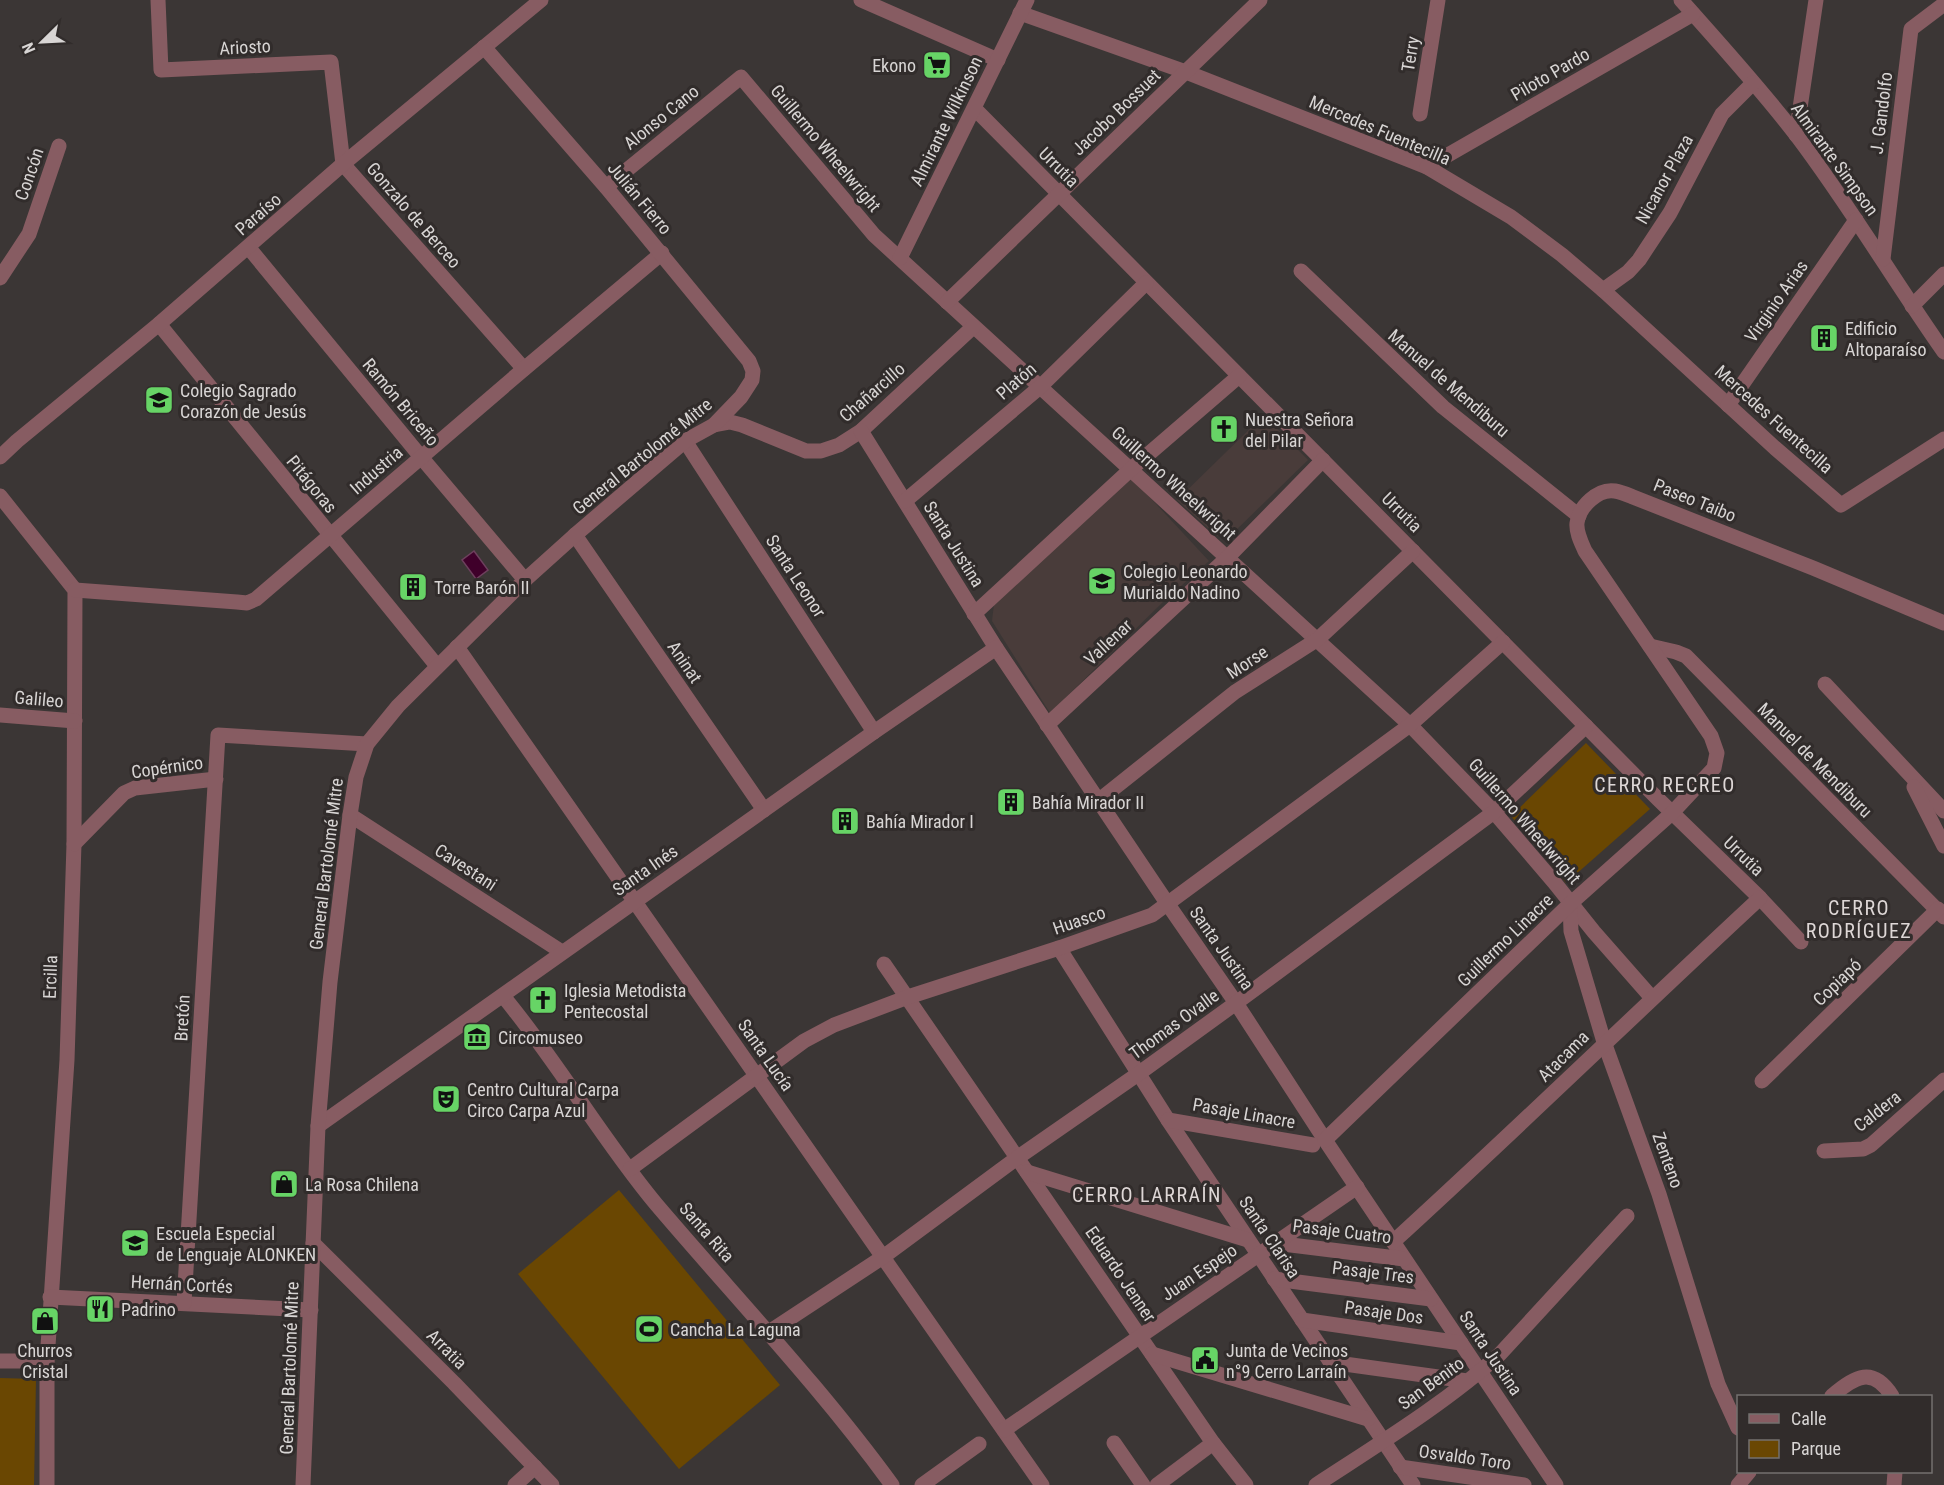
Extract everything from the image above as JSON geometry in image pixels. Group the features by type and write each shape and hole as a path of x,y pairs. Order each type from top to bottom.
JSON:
{"street":[{"name":"Ariosto","path":"158,0 161,70 332,62"},
{"name":"Paraíso","path":"0,458 17,441 249,248 344,164 541,0"},
{"path":"861,0 998,60"},
{"name":"Jacobo Bossuet","path":"947,302 1260,0"},
{"name":"Terry","path":"1420,114 1438,0"},
{"name":"Almirante Simpson","path":"1681,0 1796,135 1883,259 1944,352"},
{"path":"1796,135 1816,0"},
{"name":"J. Gandolfo","path":"1883,259 1911,29 1944,4"},
{"name":"Almirante Wilkinson","path":"900,258 1024,7"},
{"name":"Mercedes Fuentecilla","path":"1024,7 1427,167 1511,217 1562,255 1603,290 1841,505 1944,439"},
{"name":"Piloto Pardo","path":"1427,167 1693,14"},
{"name":"Julián Fierro","path":"484,48 662,253 749,361 753,371 752,380"},
{"name":"Gonzalo de Berceo","path":"332,62 344,164 524,369"},
{"name":"Alonso Cano","path":"606,187 741,77"},
{"name":"Guillermo Wheelwright","path":"741,77 874,235 1410,725 1494,812 1652,998"},
{"name":"Nicanor Plaza","path":"1603,290 1628,273 1639,260 1670,213 1722,114 1753,83"},
{"name":"Urrutia","path":"975,109 1672,813 1760,898 1801,942"},
{"name":"Concón","path":"0,278 28,234 59,146"},
{"name":"Virginio Arias","path":"1728,405 1856,220"},
{"name":"Ramón Briceño","path":"249,248 525,580"},
{"name":"Industria","path":"75,590 247,603 256,599 662,253"},
{"name":"Manuel de Mendiburu","path":"1300,271 1443,407 1579,516"},
{"path":"1912,306 1944,274"},
{"name":"Platón","path":"905,501 1040,387 1146,282"},
{"name":"Pitágoras","path":"159,324 329,536 437,666"},
{"name":"Chañarcillo","path":"714,425 730,422 742,425 806,451 821,452 839,445 861,431 973,327"},
{"path":"974,614 1130,470 1239,376"},
{"name":"General Bartolomé Mitre","path":"303,1485 318,1126 330,982 350,815 356,777 367,744 398,706 525,580 685,441 714,425 741,397 752,380"},
{"name":"Santa Justina","path":"861,431 996,648 1236,1003 1319,1142 1357,1187 1556,1485"},
{"name":"Santa Leonor","path":"685,441 874,732"},
{"name":"Vallenar","path":"1047,725 1227,558 1323,460"},
{"name":"Paseo Taibo","path":"1579,516 1595,496 1604,491 1614,490 1944,622"},
{"path":"0,496 75,590"},
{"path":"1579,516 1576,524 1585,551 1650,646"},
{"name":"Aninat","path":"575,535 764,810"},
{"name":"Morse","path":"1098,801 1235,692 1317,639 1413,551"},
{"name":"Ercilla","path":"47,1485 47,1361 67,1060 74,844 75,590"},
{"name":"Huasco","path":"630,1169 804,1041 834,1024 1152,915 1410,725 1503,642"},
{"name":"Manuel de Mendiburu","path":"1650,646 1686,656 1941,913"},
{"name":"Guillermo Linacre","path":"1319,1142 1570,904 1672,813 1714,768 1717,753 1711,736 1650,646"},
{"name":"Santa Lucía","path":"458,647 1042,1485"},
{"name":"Santa Inés","path":"318,1126 996,648"},
{"path":"1825,684 1944,811"},
{"name":"Galileo","path":"0,715 75,721"},
{"name":"Thomas Ovalle","path":"769,1332 883,1257 1017,1158 1236,1003 1494,812 1586,726"},
{"name":"Copérnico","path":"218,735 367,744"},
{"name":"Bretón","path":"184,1303 218,735"},
{"path":"1905,768 1944,846"},
{"name":"Copérnico","path":"74,844 124,793 135,788 216,779"},
{"name":"Cavestani","path":"350,815 562,952"},
{"name":"Atacama","path":"1393,1242 1527,1119 1604,1042 1760,898"},
{"name":"Zenteno","path":"1570,904 1571,931 1604,1042 1659,1194 1718,1384 1737,1426"},
{"name":"Copiapó","path":"1762,1081 1941,913"},
{"name":"Santa Clarisa","path":"1059,948 1168,1120 1413,1485"},
{"name":"Eduardo Jenner","path":"884,964 1213,1443 1246,1485"},
{"name":"Santa Rita","path":"503,996 655,1202 863,1444 892,1485"},
{"name":"Caldera","path":"1824,1151 1863,1149 1871,1145 1944,1080"},
{"name":"Pasaje Linacre","path":"1168,1120 1319,1142"},
{"path":"1027,1172 1248,1240"},
{"name":"Juan Espejo","path":"1004,1430 1357,1187"},
{"name":"San Benito","path":"1316,1485 1383,1442 1480,1372 1500,1354 1627,1216"},
{"name":"Pasaje Cuatro","path":"1275,1243 1404,1259"},
{"name":"Arratia","path":"313,1244 454,1383 552,1485"},
{"name":"Pasaje Tres","path":"1274,1279 1431,1299"},
{"name":"Hernán Cortés","path":"50,1297 311,1310"},
{"name":"Pasaje Dos","path":"1302,1320 1461,1343"},
{"path":"1152,1354 1368,1419"},
{"path":"0,1361 47,1361"},
{"path":"1330,1362 1467,1382"},
{"path":"1833,1395 1858,1377 1874,1377 1885,1384 1891,1395"},
{"path":"1114,1443 1143,1485"},
{"path":"1157,1485 1213,1443"},
{"path":"922,1485 979,1444"},
{"path":"515,1485 534,1467"},
{"name":"Osvaldo Toro","path":"1400,1467 1524,1485"},
{"path":"1738,1485 1748,1473"}],"shaded area":[{"name":"Colegio Leonardo Murialdo Nadino","path":"1264,415 1308,460 1231,535 1217,536 1177,500"},
{"name":"Colegio Leonardo Murialdo Nadino","path":"1131,477 1209,561 1163,602 1050,713 992,621 994,604"},
{"path":"474,551 488,570 476,579 462,560"}],"green space":[{"path":"1586,743 1650,809 1566,883 1511,816"},
{"name":"Cancha La Laguna","path":"619,1190 780,1385 679,1469 518,1274"},
{"path":"0,1378 36,1379 34,1485 0,1485"}],"place":[{"name":"Ekono","path":"937,65"},
{"name":"Edificio Altoparaíso","path":"1824,338"},
{"name":"Colegio Sagrado Corazón de Jesús","path":"159,400"},
{"name":"Nuestra Señora del Pilar","path":"1224,429"},
{"name":"Colegio Leonardo Murialdo Nadino","path":"1102,581"},
{"name":"Torre Barón II","path":"413,587"},
{"name":"Bahía Mirador II","path":"1011,802"},
{"name":"Bahía Mirador I","path":"845,821"},
{"name":"Iglesia Metodista Pentecostal","path":"543,1000"},
{"name":"Circomuseo","path":"477,1037"},
{"name":"Centro Cultural Carpa Circo Carpa Azul","path":"446,1099"},
{"name":"La Rosa Chilena","path":"284,1184"},
{"name":"Escuela Especial de Lenguaje ALONKEN","path":"135,1243"},
{"name":"Padrino","path":"100,1309"},
{"name":"Churros Cristal","path":"45,1321"},
{"name":"Cancha La Laguna","path":"649,1329"},
{"name":"Junta de Vecinos n°9 Cerro Larraín","path":"1205,1360"}],"district":[{"name":"CERRO RECREO","path":"1665,785"},
{"name":"CERRO RODRÍGUEZ","path":"1859,920"},
{"name":"CERRO LARRAÍN","path":"1147,1195"}]}
